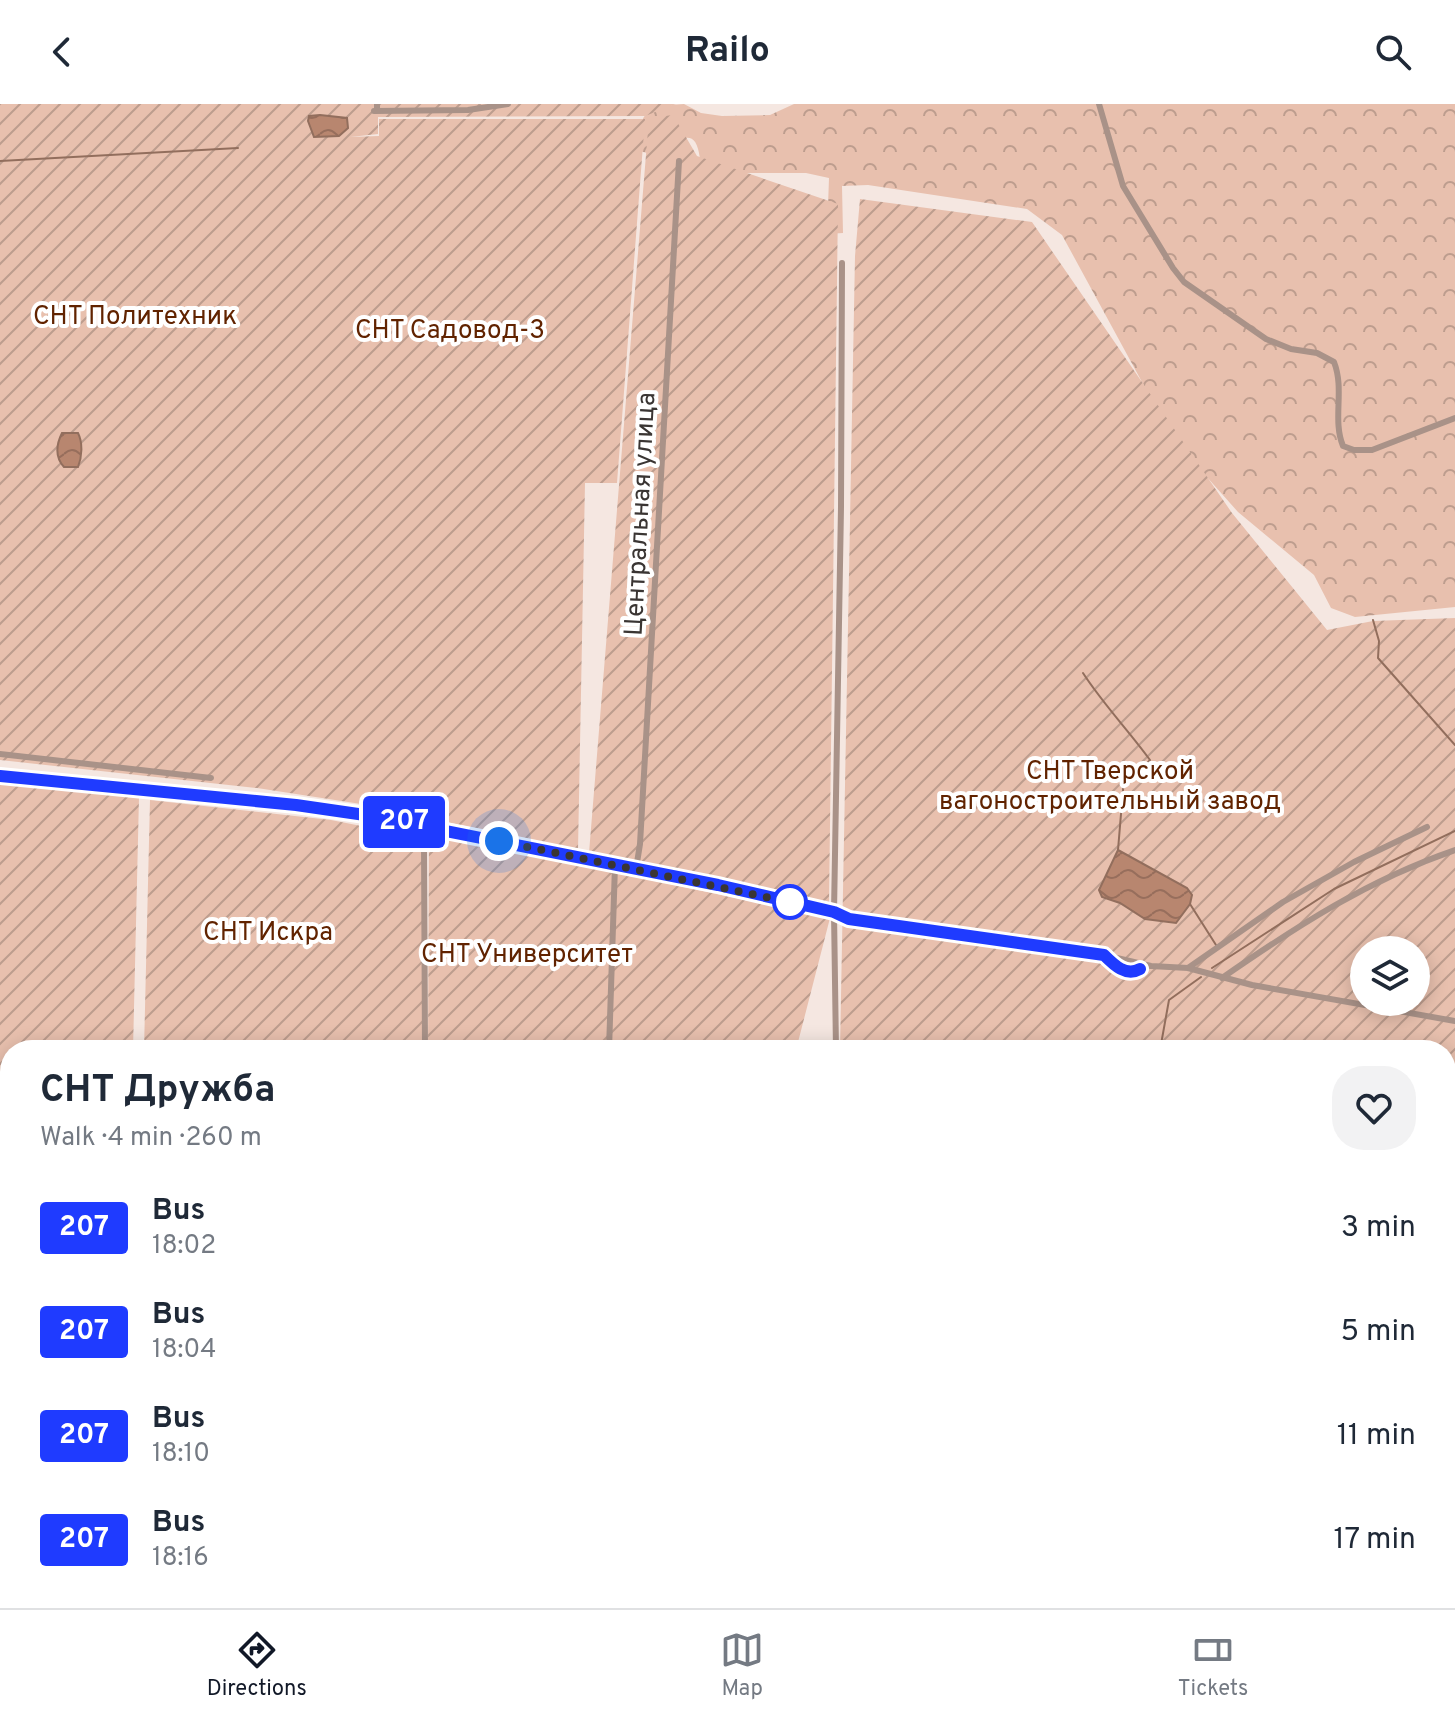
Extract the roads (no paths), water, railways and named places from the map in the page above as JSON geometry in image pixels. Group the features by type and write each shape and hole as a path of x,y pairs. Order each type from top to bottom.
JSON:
{"street":[{"path":"376,108 468,110 508,104"},
{"path":"1099,104 1123,186 1184,282 1266,339 1291,349 1317,353 1334,362 1340,376 1339,436 1343,446 1354,450 1372,450 1455,418"},
{"name":"Центральная улица","path":"636,869 640,844 679,161"},
{"path":"836,1040 834,912 842,479 842,263"},
{"path":"0,754 211,778"},
{"path":"0,776 296,805 430,827 834,912 849,919 1104,955 1151,966 1188,968 1222,978 1455,1021"},
{"path":"425,1040 424,843 430,827"},
{"path":"1188,968 1283,902 1354,862 1427,827"},
{"path":"1222,978 1336,903 1455,850"},
{"path":"609,1040 615,865"}],"water":[{"path":"309,116 347,118 348,128 339,136 314,137"},
{"path":"62,433 78,433 81,450 78,467 64,467 59,459 58,446"},
{"path":"1118,850 1187,888 1192,895 1190,904 1176,923 1145,919 1120,903 1102,897 1099,890"}],"waterway":[{"path":"0,161 238,148"},
{"path":"1373,620 1379,641 1378,658 1455,745"},
{"path":"1083,673 1150,760 1137,774"},
{"path":"1118,850 1124,778"},
{"path":"1212,968 1334,889 1455,831"},
{"path":"1190,904 1216,945"},
{"path":"1162,1040 1169,1000 1201,977"}],"park label":[{"name":"СНТ Политехник","path":"135,315"},
{"name":"СНТ Садовод-3","path":"450,329"},
{"name":"СНТ Тверской вагоностроительный завод","path":"1110,785"},
{"name":"СНТ Искра","path":"268,931"},
{"name":"СНТ Университет","path":"527,953"}]}
